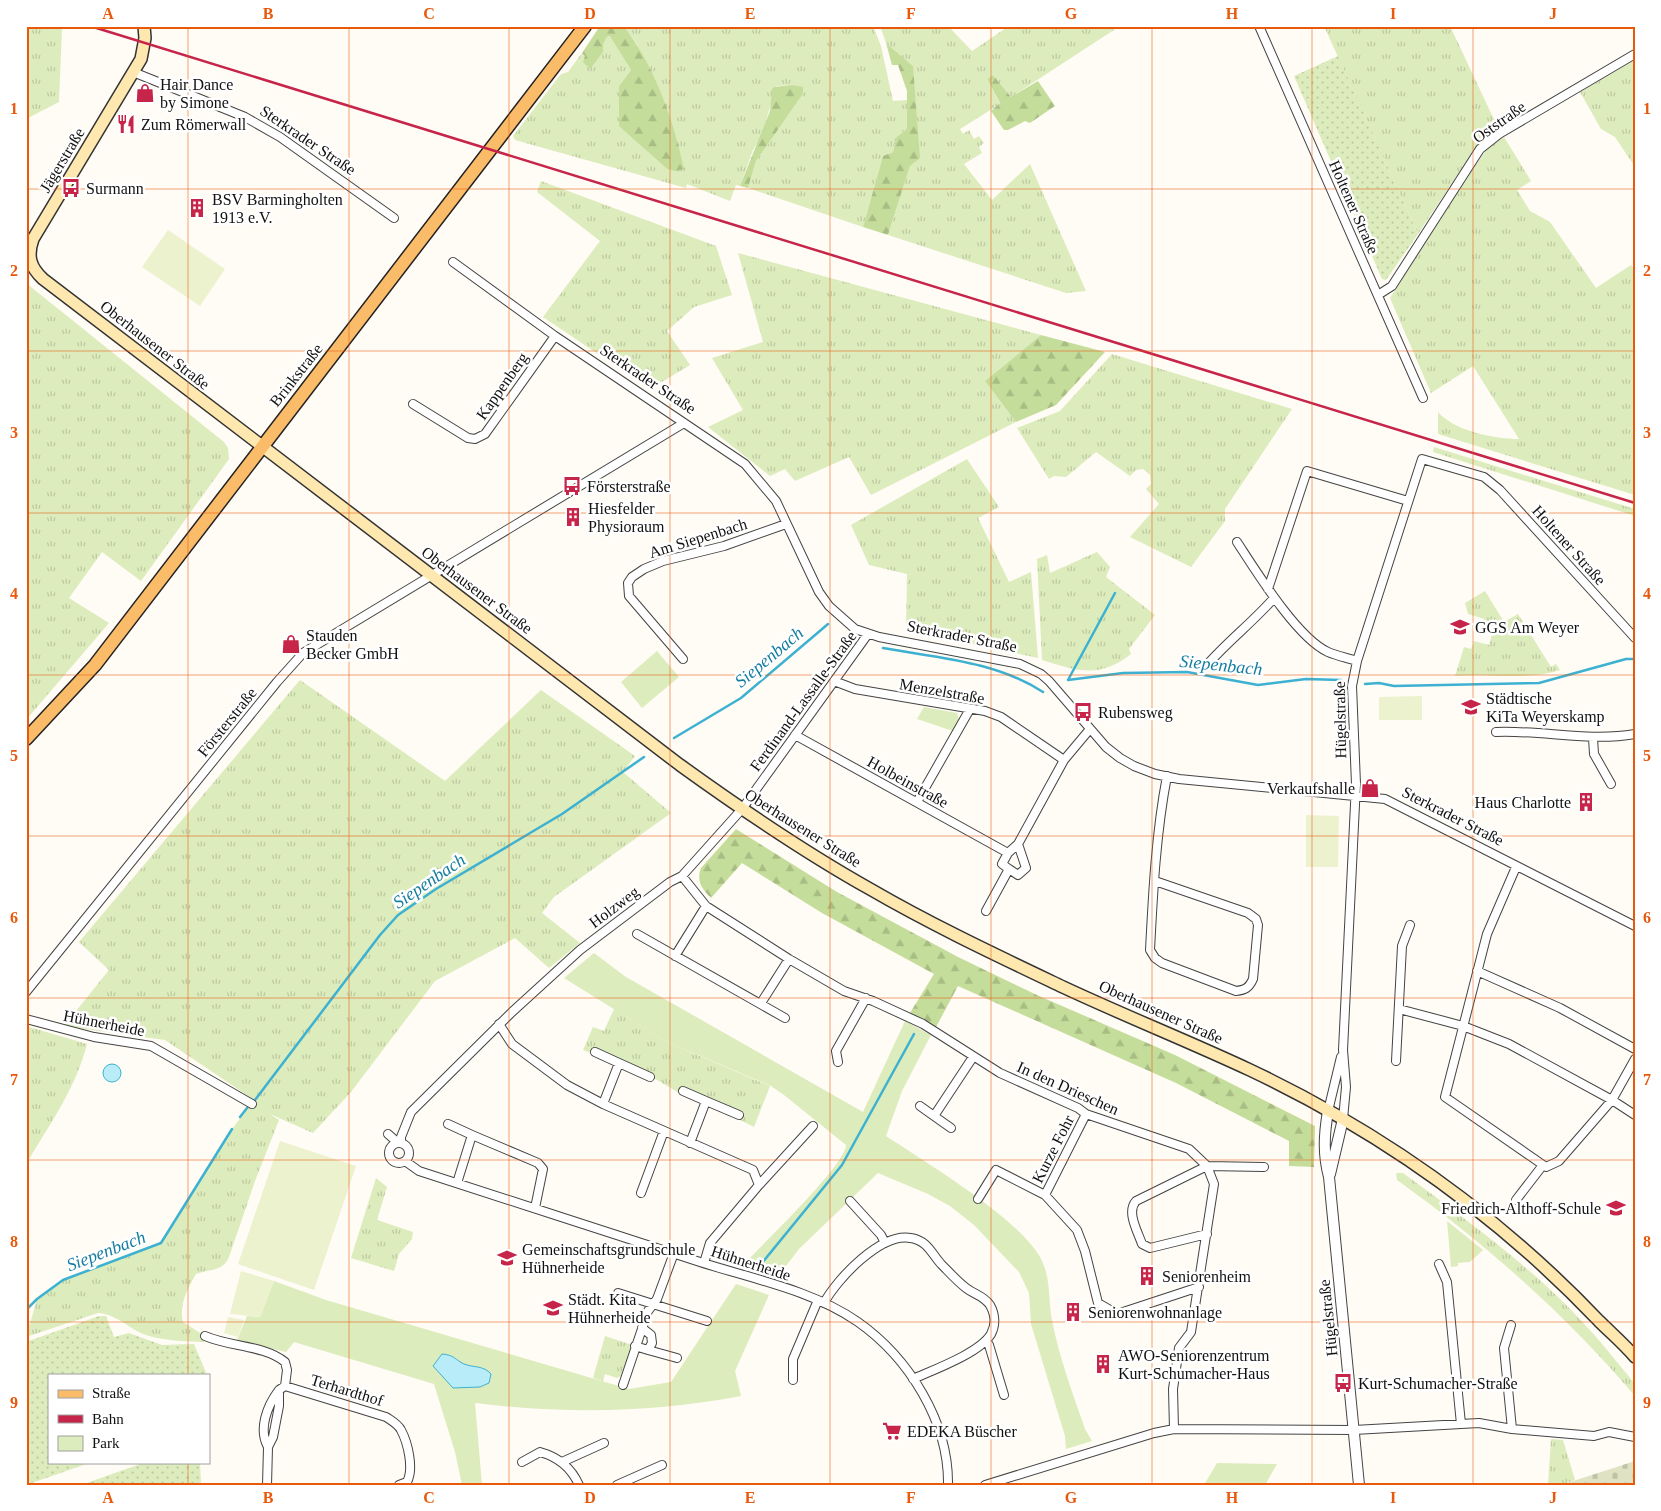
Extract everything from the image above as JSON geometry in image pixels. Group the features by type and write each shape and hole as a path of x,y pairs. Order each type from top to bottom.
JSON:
{"main road":[{"path":"134,72 144,54 146,38 144,26"},
{"name":"Brinkstraße","path":"26,739 95,665 585,26"},
{"name":"Jägerstraße","path":"28,264 33,238 134,72"},
{"name":"Oberhausener Straße","path":"28,264 43,279 261,447 680,765 742,809 869,889 1065,987 1251,1070 1343,1119 1421,1168 1462,1197 1519,1243 1568,1288 1635,1357"},
{"name":"Oberhausener Straße","path":"1611,1333 1635,1366"}],"street":[{"name":"Holtener Straße","path":"1259,26 1424,398"},
{"name":"Oststraße","path":"1378,295 1392,286 1480,149 1499,134 1635,54"},
{"name":"Sterkrader Straße","path":"134,72 245,117 280,137 394,218"},
{"name":"Sterkrader Straße","path":"453,262 555,336 745,464 760,480 776,502 819,592 829,606 855,629 868,634 1020,664 1041,674 1106,747 1134,766 1167,776 1385,799 1635,926"},
{"name":"Kappenberg","path":"413,404 468,438 479,438 485,434 555,336"},
{"name":"Försterstraße","path":"26,992 277,682 303,653 684,423"},
{"name":"Holtener Straße","path":"1422,459 1484,478 1500,490 1635,638"},
{"name":"Hügelstraße","path":"1329,1177 1343,1119 1346,1087 1343,1050 1356,784 1352,686 1357,661 1422,459"},
{"path":"1268,589 1306,471 1408,501"},
{"name":"Am Siepenbach","path":"683,659 629,596 628,583 632,577 664,561 724,546 786,524"},
{"path":"1237,542 1274,598 1314,642 1327,652 1357,661"},
{"path":"1207,665 1222,648 1253,622 1274,598"},
{"name":"Ferdinand-Lassalle-Straße","path":"742,809 868,634"},
{"name":"Menzelstraße","path":"834,681 855,689 970,709 1001,717 1064,760"},
{"path":"917,802 970,709"},
{"path":"1018,844 1026,868 1018,875 1002,864 1008,853 1018,844 1064,760 1090,729"},
{"path":"1496,732 1519,731 1593,738 1635,734"},
{"name":"Holbeinstraße","path":"795,735 1008,853"},
{"path":"1593,738 1594,754 1611,784"},
{"path":"1155,881 1248,913 1256,919 1258,925 1253,979 1250,985 1244,990 1236,991 1162,963 1155,958 1150,950 1155,881 1162,803 1167,776"},
{"name":"Holzweg","path":"399,1142 401,1125 411,1112 500,1024 580,950 670,882 682,876 742,809"},
{"path":"1516,867 1487,934 1445,1097 1546,1167 1559,1161 1612,1100 1635,1059"},
{"path":"986,911 1009,869"},
{"name":"In den Drieschen","path":"682,876 706,906 789,959 844,990 910,1018 1000,1073 1078,1108 1086,1114 1189,1149 1208,1166"},
{"path":"675,956 706,906"},
{"path":"1396,1061 1402,946 1410,925"},
{"path":"636,934 786,1018"},
{"path":"761,1003 789,959"},
{"path":"1477,971 1560,1008 1635,1049"},
{"path":"838,1062 836,1052 866,998"},
{"path":"1399,1009 1463,1026 1510,1044 1612,1100 1635,1115"},
{"name":"Hühnerheide","path":"26,1019 94,1037 151,1046 252,1104"},
{"path":"500,1024 512,1044 567,1085 603,1104 753,1170 759,1185"},
{"name":"Hügelstraße","path":"1343,1050 1328,1111 1324,1157 1329,1177 1359,1485"},
{"path":"595,1052 650,1077"},
{"path":"934,1116 973,1057"},
{"path":"603,1104 619,1063"},
{"path":"683,1091 739,1115"},
{"path":"690,1143 706,1102"},
{"path":"920,1106 951,1128"},
{"name":"Kurze Fohr","path":"1045,1195 1086,1114"},
{"path":"448,1124 538,1163 543,1169 535,1208"},
{"path":"704,1263 710,1243 759,1185 813,1126"},
{"path":"641,1193 664,1131"},
{"path":"388,1134 409,1150 405,1161"},
{"path":"456,1183 472,1135"},
{"name":"Hühnerheide","path":"399,1142 390,1147 389,1156 397,1163 405,1161 419,1171 821,1302 858,1322 881,1340 913,1379 924,1396 936,1424 948,1467 948,1485"},
{"path":"1516,1200 1543,1164"},
{"path":"1174,1429 1173,1389 1179,1348 1191,1332 1214,1184 1208,1166"},
{"path":"1207,1234 1150,1248 1142,1244 1131,1211 1132,1205 1136,1201 1208,1166 1264,1167"},
{"name":"Kurze Fohr","path":"978,1199 996,1170 1045,1195 1076,1230 1085,1251 1098,1303 1117,1314 1199,1287"},
{"path":"850,1201 881,1235 885,1243"},
{"path":"793,1380 793,1359 821,1302 849,1269 885,1243 910,1237 920,1240 929,1246 937,1259 968,1289 982,1295 991,1307 995,1320 991,1334 986,1341 957,1360 913,1379"},
{"path":"623,1384 648,1311 653,1305 674,1253"},
{"path":"1439,1264 1447,1282 1461,1424"},
{"path":"618,1293 708,1320"},
{"path":"1511,1325 1504,1348 1512,1429"},
{"path":"642,1328 651,1335 652,1339 648,1350"},
{"name":"Terhardthof","path":"205,1336 217,1342 274,1354 285,1362 287,1370 274,1437 268,1447 267,1485"},
{"path":"986,1341 989,1345 1004,1394"},
{"path":"635,1346 677,1358"},
{"name":"Terhardthof","path":"282,1388 386,1417 395,1422 404,1436 411,1468 408,1484 399,1485"},
{"path":"985,1485 1154,1433 1174,1429 1354,1430 1479,1423 1512,1429 1594,1436 1609,1432 1635,1437"},
{"path":"562,1462 604,1443"},
{"path":"522,1462 540,1452 553,1456 571,1470 579,1485"},
{"path":"617,1485 662,1465"}],"green space":[{"path":"26,26 52,26 62,29 59,102 26,119"},
{"path":"600,26 624,26 645,59 668,112 684,169 675,171 667,169 619,126 619,86 631,70 610,36 607,37 603,44 603,52 590,69 583,62 585,56 582,53"},
{"path":"624,26 873,26 881,46 893,101 907,100 907,129 894,139 893,152 883,156 863,227 748,188 756,161 803,94 792,85 776,86 762,135 753,150 740,186 736,185 730,201 687,184 686,188 515,140 513,136 561,74 568,72 582,53 585,56 603,52 602,44 607,37 611,36 631,70 619,86 648,152 667,169 637,44"},
{"path":"880,26 948,26 972,51 1009,26 1120,26 1011,97 993,75 987,79 1000,104 960,129 963,134 969,130 974,139 979,136 984,143 979,147 982,153 964,164 992,200 1030,164 1086,291 1066,293 888,235 910,166 913,66 886,43"},
{"path":"1324,26 1450,26 1498,128 1478,144 1418,234"},
{"path":"886,43 913,66 920,158 910,166 888,235 863,227 883,156 893,152 894,139 907,129 907,91 898,65 892,65"},
{"path":"1338,56 1418,234 1386,280 1382,279 1294,76"},
{"path":"1635,60 1635,167 1615,137 1601,129 1580,92"},
{"path":"993,75 1011,97 1038,81 1055,106 1030,123 1025,121 1008,130 1004,130 991,111 1000,103 987,79"},
{"path":"792,85 803,87 803,94 756,161 748,188 740,186 770,111 772,89 774,87"},
{"path":"1504,137 1531,181 1517,190 1530,211 1550,222 1596,288 1631,265 1635,271 1635,495 1438,434 1438,412 1454,424 1476,433 1519,439 1473,366 1431,393 1390,298 1487,149"},
{"path":"541,181 716,246 732,295 694,307 667,331 690,365 650,389 543,317 600,241 537,192"},
{"path":"168,230 225,269 200,306 142,267"},
{"path":"738,253 1041,335 985,381 1016,422 871,495 849,457 795,481 785,469 770,476 708,427 743,410 712,358 763,342"},
{"path":"26,283 224,442 228,448 229,459 141,581 102,552 69,598 109,623 26,720"},
{"path":"1041,335 1105,352 1056,405 1016,422 985,381"},
{"path":"1112,354 1292,409 1225,509 1225,521 1191,567 1130,537 1159,504 1146,489 1151,484 1150,475 1143,469 1136,470 1130,476 1096,452 1066,477 1054,476 1049,479 1017,428 1060,411"},
{"path":"1434,447 1635,509 1635,516 1433,452"},
{"path":"967,459 999,507 978,518 1009,582 1031,572 1038,658 906,630 907,574 869,565 851,525"},
{"path":"1097,552 1110,567 1106,577 1155,615 1129,649 1131,654 1109,667 1098,670 1077,670 1042,660 1037,559 1047,555 1050,573"},
{"path":"1485,591 1504,622 1518,614 1551,667 1556,664 1560,670 1521,676 1455,676 1464,647 1471,649 1474,641 1489,645 1493,630 1482,626 1484,619 1468,614 1465,603"},
{"path":"657,651 679,677 642,708 621,682"},
{"path":"300,680 445,781 541,690 635,756 623,772 671,813 554,897 542,913 580,943 549,968 515,938 435,981 351,1092 313,1133 270,1114 279,1120 255,1181 229,1257 219,1268 196,1274 183,1303 183,1322 205,1336 204,1342 157,1338 143,1334 110,1316 98,1313 26,1337 26,1326 30,1324 37,1299 63,1280 161,1243 232,1129 254,1100 165,1040 64,1026 109,970 79,942"},
{"path":"1422,696 1422,720 1379,720 1379,697"},
{"path":"924,707 957,713 959,719 953,731 917,719"},
{"path":"1306,815 1339,816 1338,867 1306,867"},
{"path":"736,829 837,892 958,957 1039,996 1175,1055 1315,1126 1314,1167 1289,1166 1289,1141 1176,1083 958,986 936,1027 910,1013 934,974 822,913 742,863 711,898 700,881 701,868"},
{"path":"594,953 626,977 863,1112 905,1021 931,1035 902,1091 886,1136 972,1193 1016,1228 1032,1245 1045,1268 1058,1348 1085,1429 1092,1441 1066,1449 1065,1436 1031,1324 1029,1293 1019,1272 974,1225 950,1206 928,1194 878,1173 799,1249 776,1279 741,1267 818,1187 842,1155 846,1145 771,1086 665,1041 564,978"},
{"path":"614,1009 665,1041 770,1086 754,1127 738,1119 741,1113 681,1089 679,1093 652,1077 583,1050 593,1027 604,1031"},
{"path":"26,1026 87,1044 77,1075 70,1089 29,1159 26,1157"},
{"path":"280,1141 356,1166 314,1290 238,1264"},
{"path":"1396,1173 1403,1173 1452,1209 1500,1246 1545,1285 1594,1334 1635,1384 1635,1396 1552,1308 1493,1254 1397,1180"},
{"path":"376,1178 387,1187 377,1220 413,1232 412,1239 399,1254 394,1271 351,1258"},
{"path":"1447,1221 1483,1250 1470,1262 1458,1263 1458,1266 1451,1267"},
{"path":"241,1271 274,1281 260,1317 230,1314"},
{"path":"274,1281 326,1300 629,1389 671,1382 736,1284 769,1295 735,1371 741,1396 674,1406 608,1410 543,1409 475,1403 482,1485 462,1485 455,1452 434,1384 294,1342 286,1352 237,1340 247,1316 260,1317"},
{"path":"99,1316 106,1316 114,1337 129,1333 162,1345 194,1344 207,1374 48,1374 48,1464 86,1464 26,1485 26,1342"},
{"path":"228,1317 244,1320 238,1337 224,1333"},
{"path":"605,1336 632,1345 621,1376 617,1378 605,1374 603,1381 593,1378"},
{"path":"1551,1439 1563,1440 1575,1480 1561,1485 1548,1485"},
{"path":"1635,1461 1635,1485 1561,1485"},
{"path":"1217,1463 1277,1464 1265,1485 1204,1485"},
{"path":"140,1464 200,1464 201,1485 81,1485"}],"water":[{"path":"112,1064 118,1067 121,1073 118,1079 112,1082 106,1079 103,1073 106,1067"},
{"path":"442,1354 464,1364 485,1369 491,1374 489,1383 480,1387 453,1388 433,1366"}],"waterway":[{"path":"1068,680 1115,593"},
{"name":"Siepenbach","path":"674,738 741,698 828,624"},
{"name":"Siepenbach","path":"883,648 986,667 1005,673 1043,692"},
{"name":"Siepenbach","path":"1365,684 1379,683 1394,686 1539,683 1626,659 1635,659"},
{"name":"Siepenbach","path":"1068,680 1123,673 1187,672 1258,685 1306,679 1341,680"},
{"name":"Siepenbach","path":"255,1100 380,935 398,915 436,889 562,814 644,757"},
{"path":"758,1268 842,1165 914,1034"},
{"path":"240,1117 247,1108"},
{"name":"Siepenbach","path":"26,1310 37,1299 63,1280 161,1243 232,1129"}],"railway":[{"path":"90,26 1635,503"}],"place":[{"name":"Hair Dance by Simone","path":"145,93"},
{"name":"Zum Römerwall","path":"126,124"},
{"name":"Surmann","path":"71,188"},
{"name":"BSV Barmingholten 1913 e.V.","path":"197,208"},
{"name":"Försterstraße","path":"572,486"},
{"name":"Hiesfelder Physioraum","path":"573,517"},
{"name":"GGS Am Weyer","path":"1460,627"},
{"name":"Stauden Becker GmbH","path":"291,644"},
{"name":"Städtische KiTa Weyerskamp","path":"1471,707"},
{"name":"Rubensweg","path":"1083,712"},
{"name":"Verkaufshalle","path":"1370,788"},
{"name":"Haus Charlotte","path":"1586,802"},
{"name":"Friedrich-Althoff-Schule","path":"1616,1208"},
{"name":"Gemeinschaftsgrundschule Hühnerheide","path":"507,1258"},
{"name":"Seniorenheim","path":"1147,1276"},
{"name":"Städt. Kita Hühnerheide","path":"553,1308"},
{"name":"Seniorenwohnanlage","path":"1073,1312"},
{"name":"AWO-Seniorenzentrum Kurt-Schumacher-Haus","path":"1103,1364"},
{"name":"Kurt-Schumacher-Straße","path":"1343,1383"},
{"name":"EDEKA Büscher","path":"892,1431"}]}
